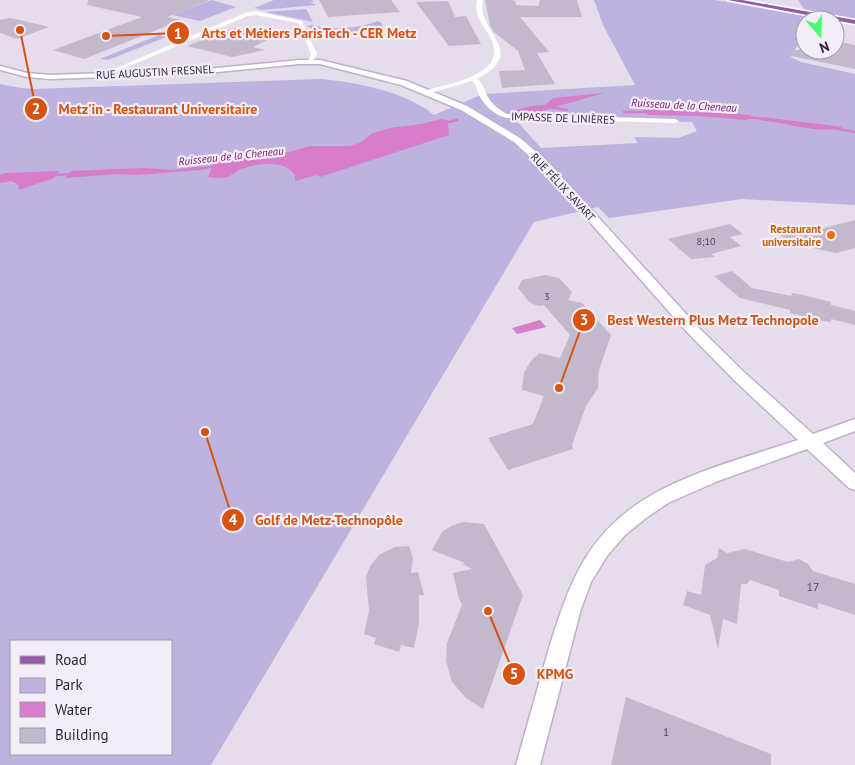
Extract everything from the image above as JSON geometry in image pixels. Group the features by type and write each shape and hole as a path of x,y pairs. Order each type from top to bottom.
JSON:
{"main road":[{"path":"731,0 855,22"}],"street":[{"path":"430,92 484,73 498,57 497,46 479,15 480,0"},
{"path":"111,75 116,70 167,48 247,14 255,13 300,22 314,54 311,62"},
{"name":"RUE AUGUSTIN FRESNEL","path":"0,68 37,76 111,75 196,72 311,62"},
{"name":"RUE FÉLIX SAVART","path":"311,62 329,63 430,92 485,119 517,140 545,165 692,329 855,484"},
{"name":"IMPASSE DE LINIÈRES","path":"472,78 480,84 480,90 488,104 495,111 506,116 674,121"},
{"path":"528,765 552,674 576,595 592,563 605,544 637,513 671,492 698,480 855,425"}],"green space":[{"path":"212,0 236,7 200,21 172,15"},
{"path":"274,0 312,0 314,2 310,2 316,5 262,10 254,8"},
{"path":"594,0 715,0 795,14 795,49 791,57 801,62 855,74 855,205 742,199 609,218 598,207 534,222 211,765 0,765 0,84 34,89 321,79 365,86 396,94 423,107 434,115 483,94 635,85 603,25","holes":["515,119 692,122 697,131 678,138 634,137 638,143 541,148"]},
{"path":"798,0 855,0 855,20 845,18 845,10 805,10"},
{"path":"306,9 313,22 265,12"},
{"path":"378,21 382,23 382,26 344,33 324,32 307,26 346,28"},
{"path":"159,35 166,37 108,60 100,59"}],"water":[{"path":"604,93 538,112 511,111 545,105 553,98"},
{"path":"645,108 751,115 747,120 699,116 648,115 644,110"},
{"path":"761,117 843,127 826,130 815,129 760,120"},
{"path":"441,119 453,122 448,123 449,135 320,177 317,175 295,181 295,175 284,166 262,164 241,169 225,178 208,177 214,161 290,152 310,146 349,146 360,143 371,134 389,128 422,124"},
{"path":"202,166 200,170 65,178 71,171 144,168 172,170"},
{"path":"59,171 54,178 19,190 18,185 12,181 0,183 0,175 5,173"},
{"path":"540,320 546,327 517,334 512,328"}],"building":[{"path":"88,0 208,1 167,17 182,20 84,59 53,50 142,17 87,5"},
{"path":"319,0 391,0 400,12 328,17"},
{"path":"485,0 510,0 515,1 516,5 538,6 540,0 577,0 582,17 520,17 549,52 537,53 555,84 502,88 499,71 525,70 518,51 494,32 490,25"},
{"path":"448,1 455,17 466,16 481,44 449,46 416,2"},
{"path":"10,18 49,27 17,39 0,33 0,20"},
{"path":"233,28 276,36 253,47 265,50 232,57 187,46"},
{"path":"845,43 855,45 855,69 811,60 845,60"},
{"path":"791,50 795,50 795,57 791,56"},
{"name":"Restaurant universitaire","path":"855,220 855,248 836,253 775,240 784,238 774,231 791,226 801,234"},
{"path":"730,224 743,234 730,237 741,246 711,254 715,257 691,259 668,239"},
{"path":"732,271 752,288 791,296 792,293 799,294 831,302 831,305 855,311 855,325 831,319 831,322 823,321 790,313 790,310 740,298 714,276"},
{"path":"545,275 559,278 572,292 568,300 582,303 611,335 599,370 598,388 586,406 572,445 573,449 508,470 488,438 533,424 544,396 522,390 524,373 530,362 539,353 560,358 570,335 544,305 539,306 530,303 518,288 522,280"},
{"path":"463,522 484,524 523,595 483,709 466,698 452,682 446,661 447,643 462,605 453,573 472,569 462,564 465,563 432,550 442,532 451,526"},
{"path":"409,546 413,558 411,573 418,572 424,595 419,595 419,623 414,648 401,645 399,652 374,644 376,638 364,634 369,611 366,577 370,566 379,555 395,547"},
{"path":"719,548 727,553 745,549 788,562 799,559 808,564 813,571 855,584 855,615 818,603 818,609 779,596 779,590 750,580 747,584 741,584 737,624 723,619 718,649 710,615 683,605 687,591 701,595 705,565 717,558"},
{"path":"626,697 771,754 771,765 611,765"}],"waterway":[{"name":"Ruisseau de la Cheneau","path":"550,107 567,110"},
{"name":"Ruisseau de la Cheneau","path":"624,112 649,112"},
{"name":"Ruisseau de la Cheneau","path":"744,117 766,119"},
{"name":"Ruisseau de la Cheneau","path":"445,123 457,120"},
{"name":"Ruisseau de la Cheneau","path":"833,128 855,132"},
{"name":"Ruisseau de la Cheneau","path":"196,169 218,166"},
{"name":"Ruisseau de la Cheneau","path":"51,175 74,174"}],"place":[{"name":"Metz'in - Restaurant Universitaire","path":"20,30"},
{"name":"Arts et Métiers ParisTech - CER Metz","path":"106,36"},
{"name":"Restaurant universitaire","path":"831,235"},
{"name":"Best Western Plus Metz Technopole","path":"559,388"},
{"name":"Golf de Metz-Technopôle","path":"205,432"},
{"name":"KPMG","path":"488,611"}]}
